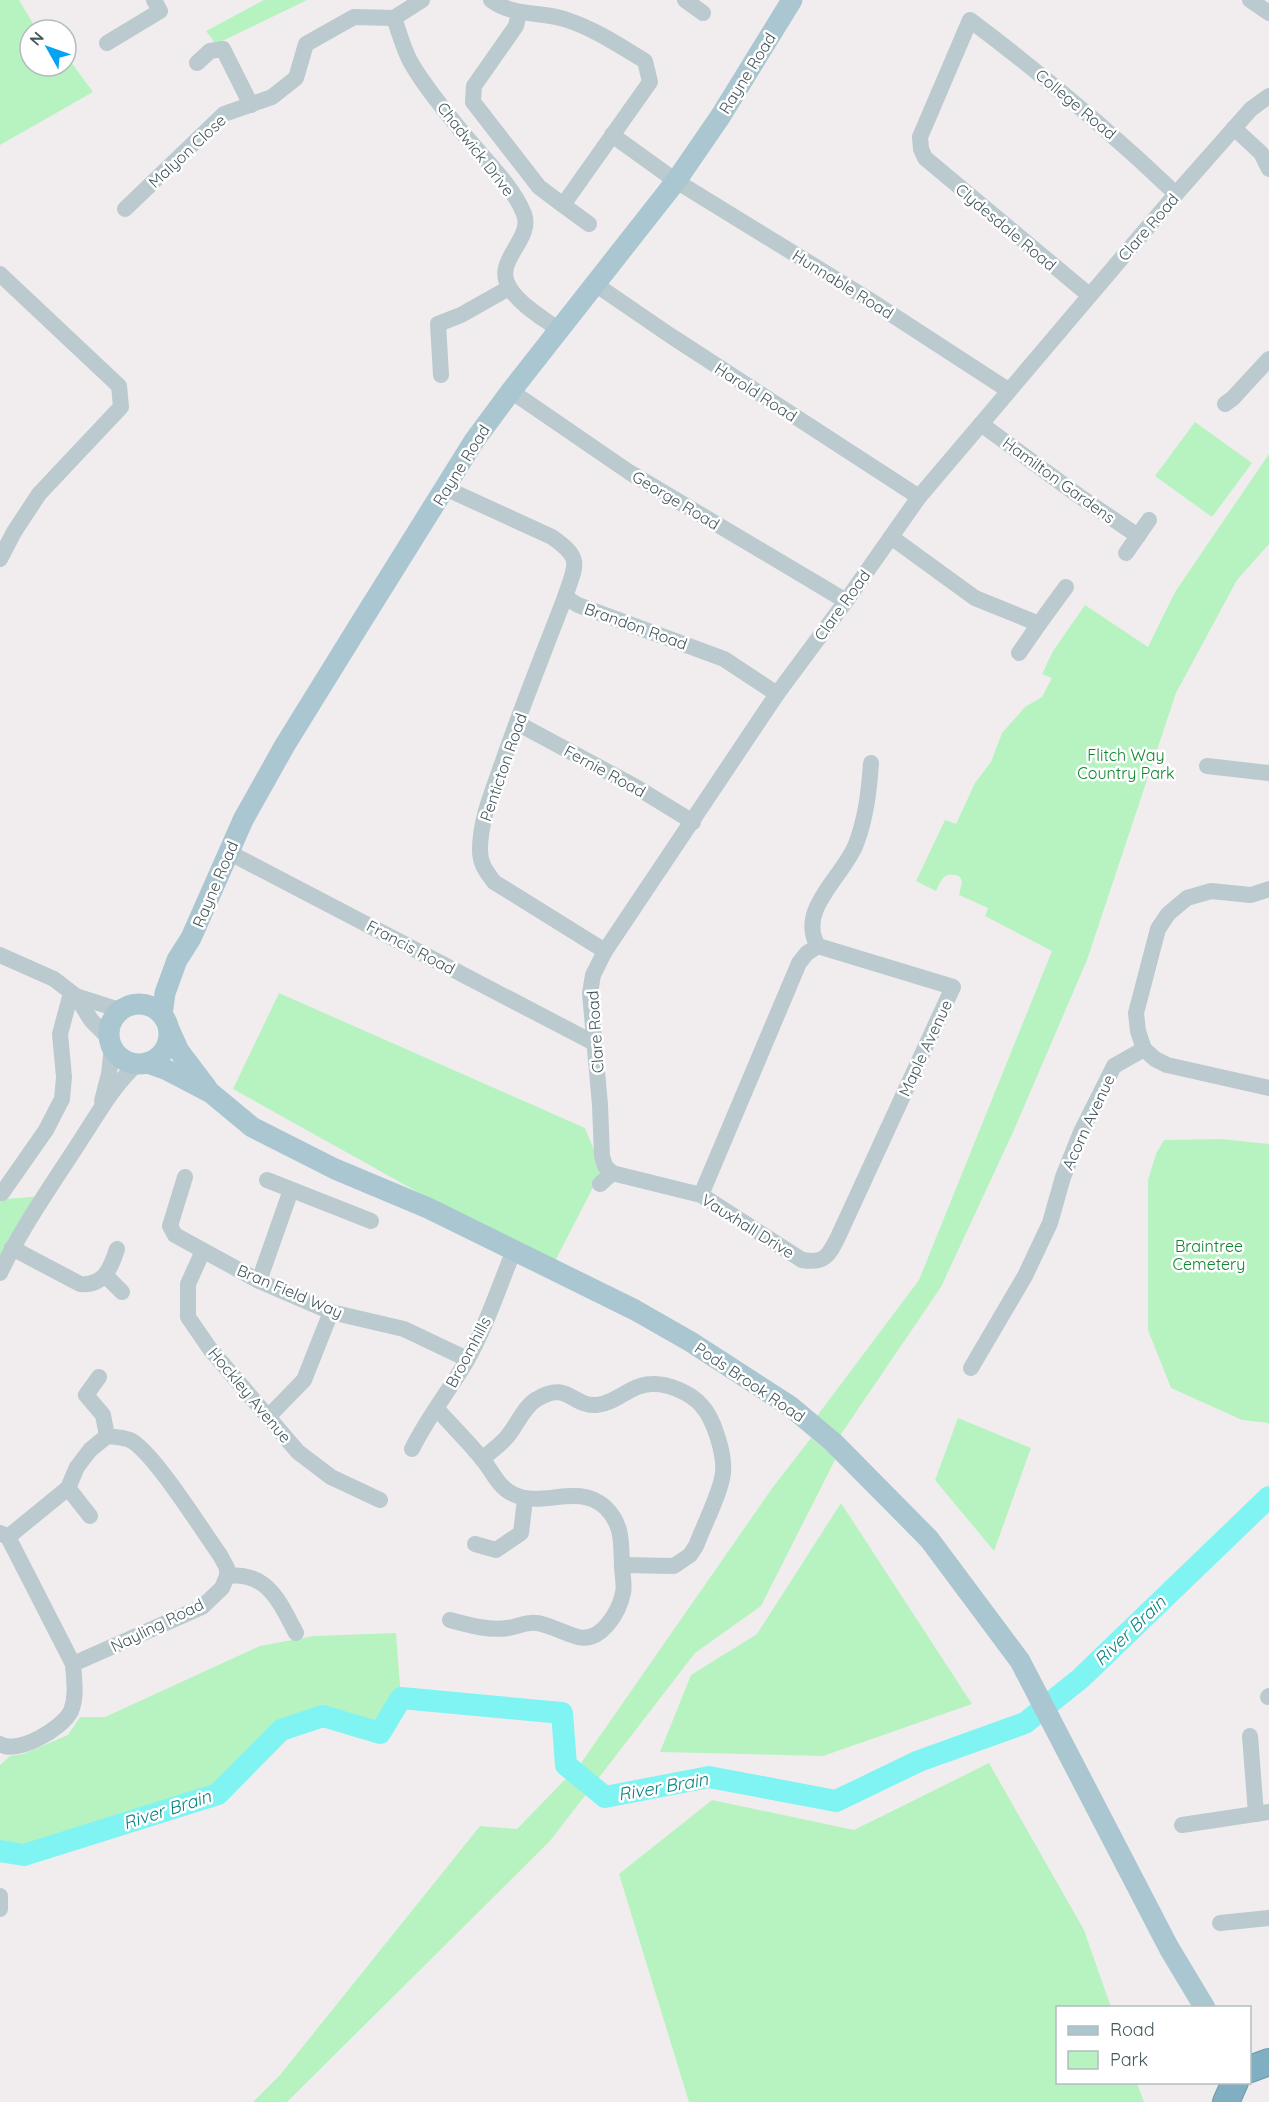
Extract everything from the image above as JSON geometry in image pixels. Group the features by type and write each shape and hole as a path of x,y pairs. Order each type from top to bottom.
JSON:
{"main road":[{"name":"Rayne Road","path":"142,1063 157,1058 164,1050 168,1040 165,1022 165,993 177,960 196,928 243,820 285,745 474,441 676,181 720,117 792,0"},
{"name":"Rayne Road","path":"110,1042 110,1027 113,1018 177,960"},
{"path":"126,1007 148,1005 165,1022 179,1051 211,1093"},
{"path":"110,1042 118,1056 127,1062 165,1069 211,1093"},
{"name":"Pods Brook Road","path":"211,1093 252,1126 335,1169 428,1208 635,1310 692,1342 790,1406 834,1443 928,1539 1023,1666 1169,1948 1203,2006"}],"street":[{"path":"107,43 160,11 154,0"},
{"path":"394,18 422,0"},
{"path":"685,0 703,13"},
{"path":"1250,0 1269,13"},
{"path":"495,3 519,13 566,19 609,38 645,62 650,82 563,205"},
{"path":"519,13 516,26 474,87 474,102 539,187 589,224"},
{"name":"Malyon Close","path":"135,204 224,114 272,97 296,78 306,44 354,17 394,18"},
{"name":"Chadwick Drive","path":"394,18 410,60 459,128 491,164 519,204 525,217 522,236 506,263 505,279 509,288"},
{"name":"Clydesdale Road","path":"970,20 920,137 921,149 925,158 1089,295"},
{"name":"College Road","path":"970,20 1022,59 1127,147 1176,194"},
{"path":"197,63 210,51 223,49 251,105"},
{"name":"Clare Road","path":"606,1179 602,1156 600,1104 590,993 593,975 605,951 777,694 846,601 918,497 1176,194 1251,109 1269,96"},
{"path":"1234,128 1261,153 1269,169"},
{"name":"Hunnable Road","path":"612,135 676,181 848,286 1008,390"},
{"path":"0,274 119,386 121,407 39,494 14,532 0,560"},
{"name":"Harold Road","path":"596,284 671,336 918,497"},
{"path":"441,375 438,324 461,315 509,288 518,298 560,330"},
{"path":"1232,404 1269,359"},
{"name":"George Road","path":"511,391 629,472 846,601"},
{"name":"Hamilton Gardens","path":"981,424 1078,496 1138,536"},
{"name":"Brandon Road","path":"445,488 552,537 566,547 573,555 575,564 565,597 589,609 724,659 777,694"},
{"path":"1126,553 1149,520"},
{"path":"891,537 975,598 1040,624"},
{"path":"1018,653 1066,587"},
{"name":"Penticton Road","path":"565,597 485,811 481,836 482,867 495,882 508,892 605,951"},
{"name":"Fernie Road","path":"516,723 636,787 693,822"},
{"path":"701,1195 800,963 807,953 818,946 813,938 812,930 815,911 855,848 869,795 871,763"},
{"path":"1207,766 1269,773"},
{"name":"Francis Road","path":"228,852 594,1043"},
{"path":"1269,889 1251,895 1211,891 1187,898 1168,914 1158,929 1136,1013 1138,1031 1144,1049 1155,1059 1167,1065 1269,1088"},
{"name":"Maple Avenue","path":"818,946 953,987 838,1237"},
{"path":"0,955 54,979 73,994 110,1042"},
{"path":"73,994 126,1007"},
{"path":"2,1193 46,1130 62,1099 64,1077 60,1034 73,994"},
{"name":"Rayne Road","path":"99,1111 110,1074 110,1042"},
{"name":"Acorn Avenue","path":"971,1368 1025,1276 1050,1224 1063,1177 1081,1132 1114,1066 1144,1049"},
{"name":"Rayne Road","path":"0,1273 12,1248 99,1111 125,1075 142,1063"},
{"name":"Bran Field Way","path":"185,1177 170,1226 175,1235 259,1281 331,1312 404,1329 467,1359"},
{"name":"Vauxhall Drive","path":"606,1179 701,1195 802,1260 824,1259 830,1254 838,1237"},
{"path":"267,1180 371,1221"},
{"path":"259,1281 291,1190"},
{"path":"12,1248 80,1284 89,1285 106,1276 117,1249"},
{"name":"Broomhills","path":"412,1449 423,1426 437,1409 467,1359 514,1250"},
{"name":"Hockley Avenue","path":"203,1251 188,1284 188,1317 210,1349 298,1452 331,1477 380,1500"},
{"path":"106,1276 122,1292"},
{"path":"269,1416 304,1380 331,1312"},
{"path":"99,1377 86,1395 103,1415 107,1436"},
{"path":"482,1459 507,1437 530,1404 550,1393 564,1392 588,1404 597,1405 637,1386 652,1384 664,1385 700,1402 706,1411 724,1461 723,1476 696,1546 690,1555 674,1566 622,1565"},
{"path":"437,1409 511,1494 525,1499 575,1495 596,1501 615,1519 619,1526 624,1593 613,1618 591,1637 581,1638 532,1622 506,1628 471,1626 450,1620"},
{"path":"0,1744 9,1747 22,1746 60,1726 67,1718 75,1696 73,1664 4,1535 68,1488 77,1467 90,1450 107,1436 132,1441 148,1454 220,1555 227,1568 227,1576 240,1575 252,1578 267,1586 279,1601 296,1633"},
{"path":"68,1488 90,1516"},
{"path":"475,1544 496,1550 521,1533 525,1499"},
{"name":"Nayling Road","path":"73,1664 202,1607 222,1588 227,1576"},
{"path":"1182,1825 1263,1813 1250,1736"},
{"path":"0,1896 0,1909"},
{"path":"1220,1923 1269,1918"}],"green space":[{"path":"0,0 19,0 30,18 18,18 18,78 78,78 78,72 93,92 0,145"},
{"path":"264,0 307,0 216,44 206,31"},
{"path":"1195,422 1252,463 1212,517 1155,476"},
{"name":"Flitch Way Country Park","path":"1269,454 1269,544 1237,580 1176,693 1087,960 1014,1130 941,1287 839,1437 817,1416 919,1280 1052,951 985,916 988,908 959,895 962,882 960,877 948,875 936,891 916,881 945,820 956,824 975,783 991,762 1002,733 1025,707 1042,697 1052,678 1042,674 1053,651 1085,605 1148,647 1175,592"},
{"path":"279,993 585,1128 602,1170 552,1267 233,1089"},
{"name":"Braintree Cemetery","path":"1221,1139 1269,1144 1269,1423 1242,1420 1171,1388 1148,1330 1148,1180 1156,1154 1164,1140"},
{"path":"0,1194 5,1199 43,1196 0,1278"},
{"path":"958,1418 1031,1448 994,1551 935,1480"},
{"path":"811,1438 836,1458 761,1606 695,1653 550,1841 287,2102 253,2102 280,2075 480,1826 517,1829 581,1763 773,1487"},
{"path":"841,1503 972,1704 823,1756 660,1752 691,1675 757,1634"},
{"path":"396,1633 401,1698 380,1733 323,1716 281,1730 218,1794 24,1855 0,1851 0,1765 10,1756 23,1754 68,1735 80,1717 105,1717 260,1646 314,1636"},
{"path":"989,1763 1084,1930 1111,2006 1056,2006 1056,2084 1137,2084 1144,2102 689,2102 619,1874 712,1800 854,1830"}],"waterway":[{"name":"River Brain","path":"0,1851 24,1855 218,1794 281,1730 323,1716 380,1733 401,1698 562,1713 566,1765 605,1797 709,1777 836,1801 919,1761 1025,1723 1081,1678 1269,1497"}]}
